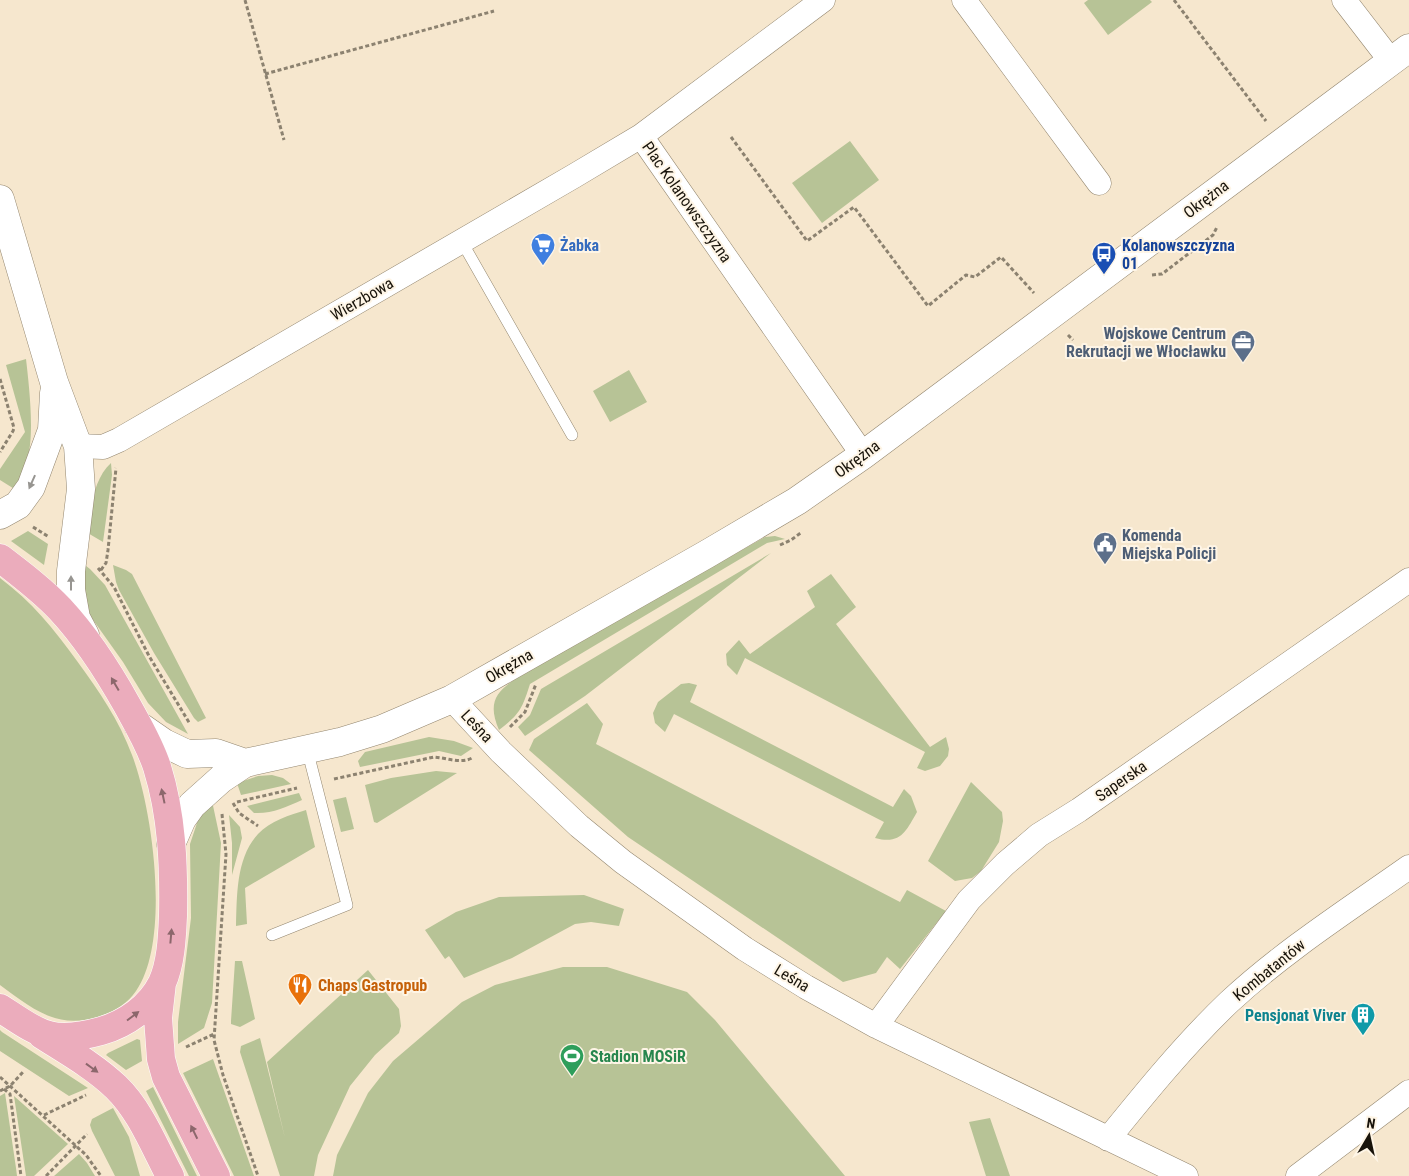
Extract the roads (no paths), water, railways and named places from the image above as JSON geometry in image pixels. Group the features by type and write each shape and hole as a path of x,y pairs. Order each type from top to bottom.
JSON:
{"main road":[{"path":"0,558 41,590 60,608 90,646 105,667 138,725 157,766 168,816 174,873 169,959 162,983 158,1018 160,1059 166,1077 216,1176"},
{"path":"37,1032 67,1038 114,1027 130,1018 149,1002 162,983"},
{"path":"0,1008 82,1060 116,1086 128,1100 170,1176"}],"street":[{"name":"Plac Kolanowszczyzna","path":"823,0 641,136 863,455"},
{"path":"964,0 1099,183"},
{"path":"1344,0 1400,54"},
{"name":"Okrężna","path":"171,844 182,819 192,805 222,779 245,763 340,742 382,729 452,699 788,506 863,455 1400,54"},
{"name":"Wierzbowa","path":"78,446 103,447 119,440 462,242 641,136"},
{"path":"0,199 6,242 78,446 82,489 71,571 71,590 76,618 90,646"},
{"path":"0,515 18,505 30,488 52,430 54,382"},
{"name":"Saperska","path":"876,1026 969,900 1005,864 1039,835 1079,810 1409,580"},
{"name":"Leśna","path":"452,699 501,752 579,826 623,862 746,949 806,987 876,1026 1186,1176"},
{"path":"138,725 164,743 187,754 216,753 245,763"},
{"name":"Kombatantów","path":"1108,1139 1178,1055 1230,1002 1279,960 1409,867"},
{"path":"1298,1176 1409,1092"}],"lane":[{"path":"462,242 572,435"},
{"path":"272,935 347,905 307,749"}],"place":[{"name":"Żabka","path":"543,266"},
{"name":"Kolanowszczyzna 01","path":"1104,275"},
{"name":"Wojskowe Centrum Rekrutacji we Włocławku","path":"1243,363"},
{"name":"Komenda Miejska Policji","path":"1105,565"},
{"name":"Chaps Gastropub","path":"300,1006"},
{"name":"Pensjonat Viver","path":"1363,1036"},
{"name":"Stadion MOSiR","path":"572,1077"}]}
